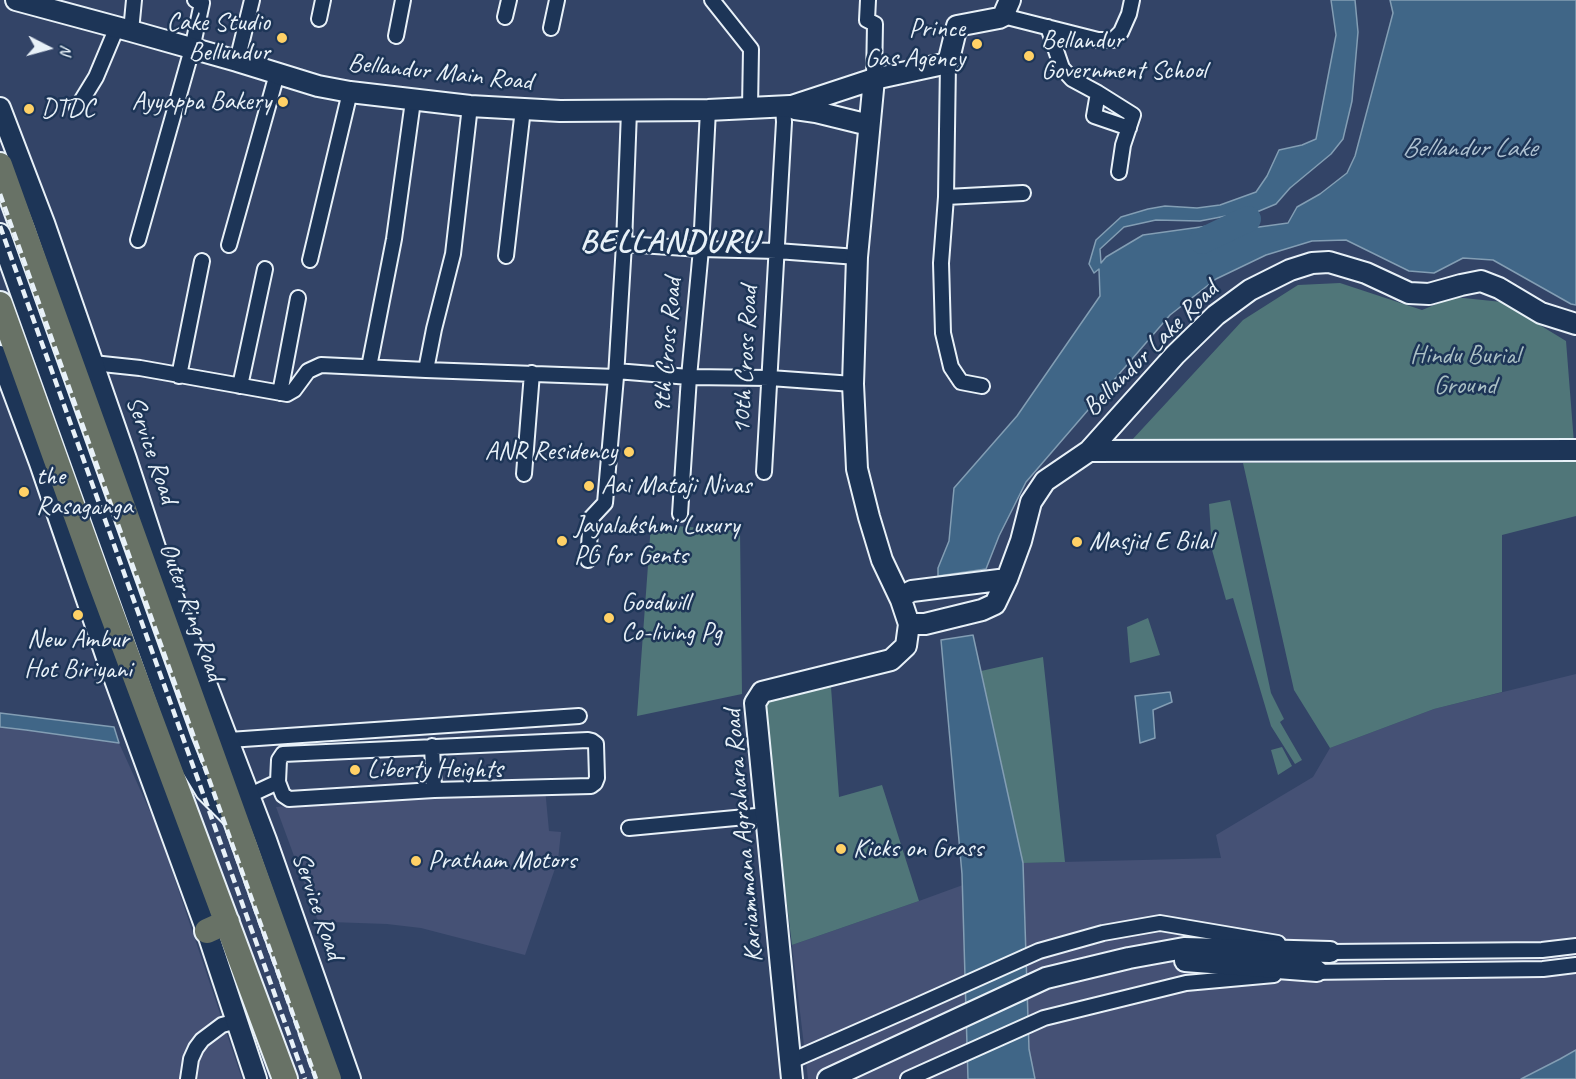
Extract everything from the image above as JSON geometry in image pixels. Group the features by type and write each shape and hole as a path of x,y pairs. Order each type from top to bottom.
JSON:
{"highway":[{"name":"Outer Ring Road","path":"0,165 236,822 337,1072"},
{"path":"0,304 98,577 217,927 261,1013 285,1079"},
{"path":"261,1013 260,1049 268,1079"}],"street":[{"name":"Bellandur Main Road","path":"16,0 237,61 318,86 350,92 413,101 560,111 787,107 869,124"},
{"path":"77,108 124,29 134,0"},
{"path":"138,240 192,49 202,3 195,0"},
{"path":"237,61 252,0"},
{"path":"319,19 323,0"},
{"path":"396,36 403,0"},
{"path":"505,17 509,0"},
{"path":"551,28 558,0"},
{"path":"712,0 751,49 750,108"},
{"path":"868,0 867,20 875,24 874,79 857,257 853,384 857,470 882,560 906,594 917,624"},
{"path":"982,386 961,382 951,367 943,333 941,263 946,197 948,63 957,26 999,18 1006,8 1048,27 1098,40 1113,40 1121,32 1132,0"},
{"path":"1048,27 1062,68 1072,79 1134,115 1123,145 1119,172"},
{"path":"787,107 874,79 948,63"},
{"path":"229,245 277,74"},
{"path":"310,260 350,92"},
{"path":"1098,93 1094,116 1129,128"},
{"path":"369,367 393,239 413,101"},
{"path":"426,370 453,254 470,106"},
{"name":"10th Cross Road","path":"764,472 784,122 787,107"},
{"name":"Service Road","path":"0,108 44,223 161,566 249,795 337,1072"},
{"path":"506,256 524,109"},
{"name":"9th Cross Road","path":"680,514 708,110"},
{"path":"588,560 591,518 605,503 616,374 630,111"},
{"path":"946,197 1023,193"},
{"path":"0,234 192,768 206,791 236,822"},
{"path":"624,244 857,257"},
{"path":"179,376 202,261"},
{"name":"Bellandur Lake Road","path":"917,624 982,610 995,604 1021,541 1031,502 1045,481 1089,451 1175,355 1216,315 1250,290 1290,270 1312,263 1329,262 1357,270 1409,294 1429,294 1481,281 1499,288 1541,313 1576,324"},
{"path":"240,386 265,269"},
{"path":"280,393 298,298"},
{"path":"0,356 40,462 106,655 217,927 228,1024 256,1079"},
{"path":"93,363 140,368 286,394 294,390 308,371 321,364 426,370 770,378 853,384"},
{"path":"524,474 532,373"},
{"path":"1089,451 1576,450"},
{"path":"906,594 1007,579"},
{"name":"Kariammana Agrahara Road","path":"792,1070 755,703 762,692 891,660 906,646 917,624"},
{"path":"229,740 579,716"},
{"path":"588,740 596,744 597,778 591,786 434,790 289,799 283,795 278,782 279,759 283,754 432,746 588,740"},
{"path":"432,746 434,790"},
{"path":"249,795 278,782"},
{"path":"629,828 767,814"},
{"path":"792,1070 952,990 1039,951 1103,933 1160,923 1330,952"},
{"path":"857,1079 1050,990 1184,948 1330,952 1542,950 1576,946"},
{"path":"828,1079 1046,978 1130,964 1186,960 1317,971"},
{"path":"908,1079 1044,1018 1186,983 1317,971 1543,969 1576,965"},
{"path":"188,1079 191,1059 196,1048 202,1040 228,1024"}],"shaded area":[{"path":"1576,674 1576,1050 1560,1059 1521,1079 808,1079 792,945 1023,863 1221,858 1216,835 1313,777 1330,748 1434,709"},
{"path":"0,727 119,743 158,829 242,1079 0,1079"},
{"path":"545,788 549,831 561,832 558,860 525,955 421,928 387,924 330,922 319,924 276,807"}],"green space":[{"name":"Hindu Burial Ground","path":"1340,283 1422,310 1454,297 1502,302 1566,341 1574,443 1131,441 1243,320 1298,285"},
{"path":"1576,459 1576,516 1502,535 1502,692 1434,709 1330,748 1294,690 1243,463"},
{"path":"1230,500 1271,693 1284,719 1280,722 1302,760 1295,764 1271,726 1233,598 1226,600 1212,550 1209,504"},
{"path":"651,524 740,531 742,694 637,716"},
{"path":"1148,618 1160,655 1130,663 1127,627"},
{"path":"1043,657 1065,862 1023,863 981,671"},
{"name":"Kicks on Grass","path":"831,687 839,797 882,785 919,901 792,945 762,701"},
{"path":"1282,747 1292,766 1278,775 1271,750"}],"water":[{"name":"Bellandur Lake","path":"1331,0 1355,0 1358,32 1352,101 1343,139 1331,154 1290,188 1276,204 1240,219 1226,216 1200,221 1156,220 1124,227 1100,249 1101,263 1106,257 1143,235 1215,225 1259,227 1288,223 1297,207 1320,194 1347,173 1355,156 1393,13 1390,0 1576,0 1576,305 1493,260 1463,258 1434,273 1409,271 1346,240 1312,241 1266,255 1216,279 1170,315 1026,482 999,536 986,569 938,576 938,568 949,541 954,488 1017,416 1100,296 1099,269 1094,273 1089,264 1096,240 1121,217 1165,206 1197,208 1220,205 1256,192 1267,176 1279,150 1316,139 1336,35"},
{"path":"973,635 1023,863 1029,1049 1035,1079 968,1079 962,874 941,640"},
{"path":"1170,692 1172,702 1153,710 1155,738 1140,743 1135,696"},
{"path":"0,713 114,727 119,743 0,727"},
{"path":"1576,1050 1576,1079 1521,1079 1560,1059"}],"waterway":[{"path":"1248,219 1254,211"},
{"path":"1202,241 1248,219"}],"railway":[{"path":"0,194 316,1079"},
{"path":"0,226 305,1079"}],"place":[{"name":"Cake Studio Bellundur","path":"282,38"},
{"name":"Prince Gas Agency","path":"977,44"},
{"name":"Bellandur Government School","path":"1029,56"},
{"name":"Ayyappa Bakery","path":"283,102"},
{"name":"DTDC","path":"29,109"},
{"name":"ANR Residency","path":"629,452"},
{"name":"Aai Mataji Nivas","path":"589,486"},
{"name":"the Rasaganga","path":"24,492"},
{"name":"Jayalakshmi Luxury PG for Gents","path":"562,541"},
{"name":"Masjid E Bilal","path":"1077,542"},
{"name":"New Ambur Hot Biriyani","path":"78,615"},
{"name":"Goodwill Co-living Pg","path":"609,618"},
{"name":"Liberty Heights","path":"355,770"},
{"name":"Kicks on Grass","path":"841,849"},
{"name":"Pratham Motors","path":"416,861"}],"district":[{"name":"BELLANDURU","path":"669,243"}]}
